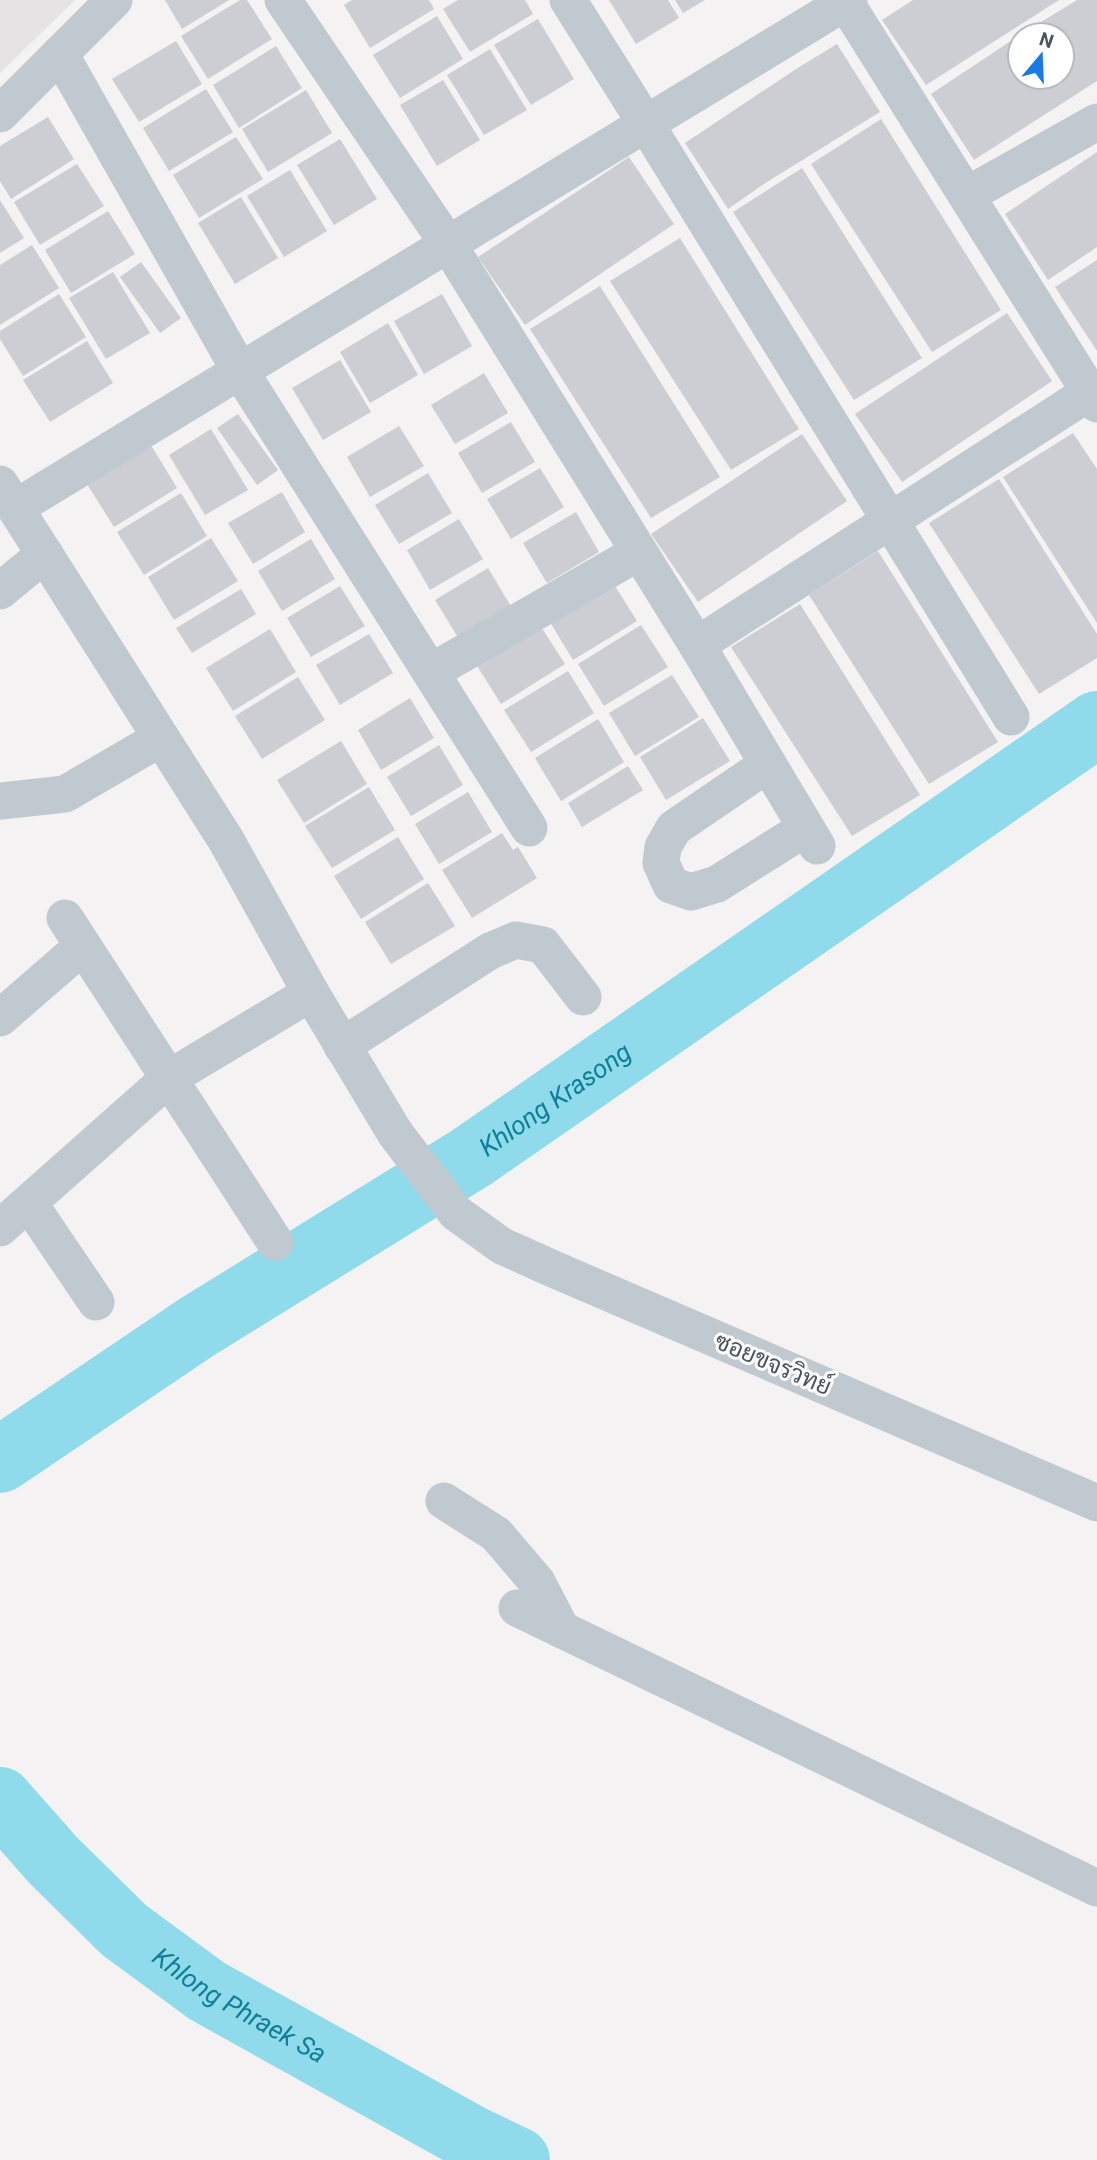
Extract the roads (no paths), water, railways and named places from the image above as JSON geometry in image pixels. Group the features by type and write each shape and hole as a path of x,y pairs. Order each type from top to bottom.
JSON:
{"street":[{"path":"0,114 114,0"},
{"path":"284,0 448,244 697,645 812,837 717,884 691,892 671,885 661,863 663,847 674,828 768,764"},
{"path":"568,0 1011,717"},
{"path":"8,496 240,371 846,1 1093,398 890,521 697,645"},
{"path":"60,54 240,371 529,828"},
{"path":"967,195 1097,122"},
{"name":"ซอยขจรวิทย์","path":"8,496 226,840 311,993 395,1133 456,1213 502,1246 1097,1503"},
{"path":"431,672 639,552"},
{"path":"0,591 45,554"},
{"path":"0,801 65,794 161,738"},
{"path":"0,1018 74,932 275,1242"},
{"path":"342,1046 490,951 516,940 543,945 583,997"},
{"path":"0,1228 169,1078 311,993"},
{"path":"29,1203 96,1302"},
{"path":"444,1502 496,1534 537,1582 562,1630"},
{"path":"517,1608 1097,1888"}],"waterway":[{"name":"Khlong Krasong","path":"0,1460 197,1327 472,1157 1097,724"},
{"name":"Khlong Phraek Sa","path":"0,1800 53,1860 124,1930 207,1991 473,2139 517,2160"}]}
